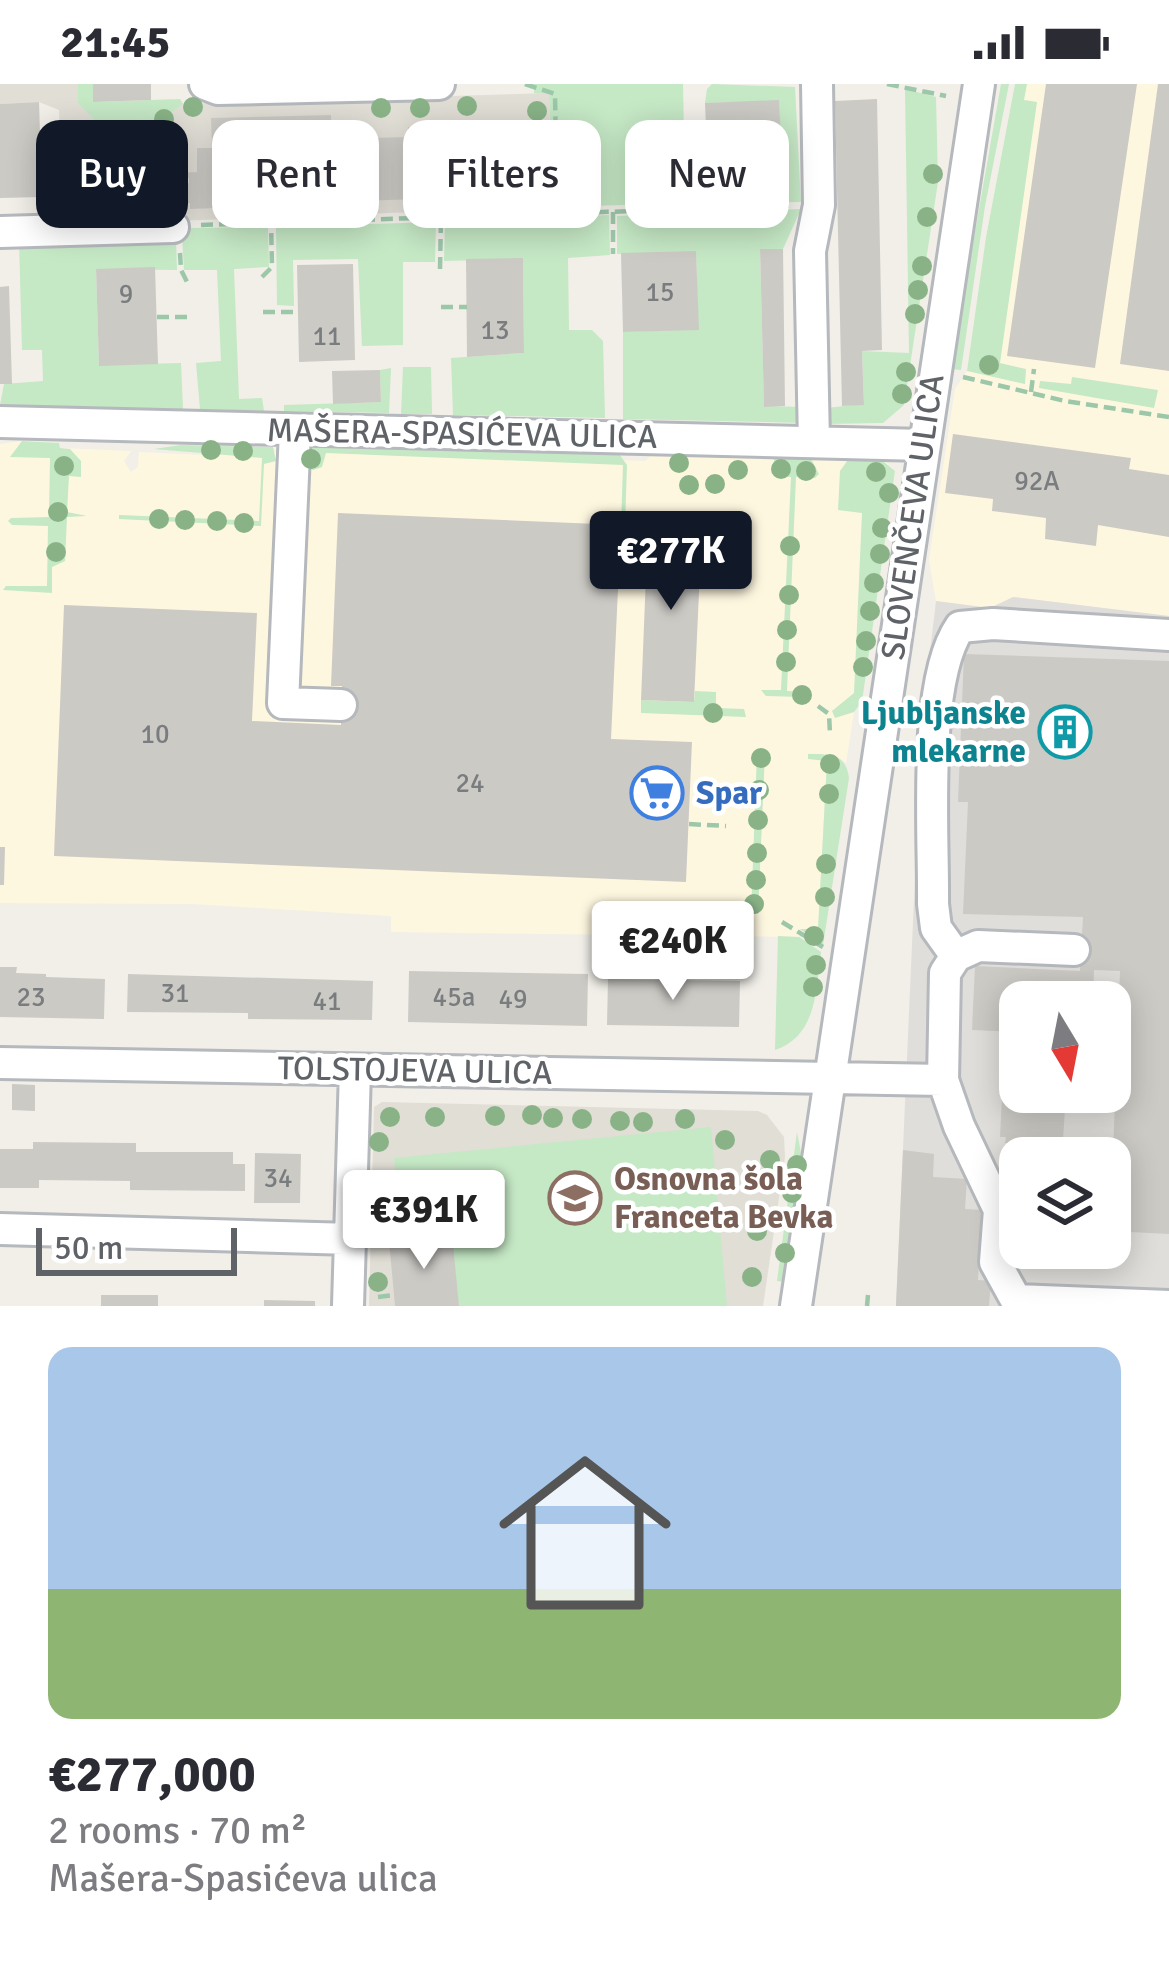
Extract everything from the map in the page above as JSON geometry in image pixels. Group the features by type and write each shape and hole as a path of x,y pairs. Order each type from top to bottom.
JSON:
{"street":[{"path":"205,84 218,89 439,84"},
{"path":"814,442 810,251 819,205 818,84"},
{"name":"SLOVENČEVA ULICA","path":"796,1306 978,94"},
{"path":"0,232 138,228"},
{"name":"MAŠERA-SPASIĆEVA ULICA","path":"0,422 924,446"},
{"path":"295,431 283,703 341,705"},
{"path":"956,956 936,928 933,904 936,701 947,646 960,627 993,624 1169,635"},
{"path":"1074,950 978,946 956,956 945,973 943,1080 958,1126 1000,1210 995,1262 1016,1300 1169,1306"},
{"name":"TOLSTOJEVA ULICA","path":"0,1063 943,1080"},
{"path":"348,1306 355,1070"},
{"path":"0,1229 352,1239"}],"path":[{"path":"525,84 555,94 555,120"},
{"path":"887,84 978,94"},
{"path":"789,206 819,205"},
{"path":"601,211 625,211"},
{"path":"613,211 613,254"},
{"path":"262,277 272,267 271,228"},
{"path":"440,269 441,228"},
{"path":"441,308 466,307"},
{"path":"262,313 298,312"},
{"path":"157,317 188,316"},
{"path":"1031,392 1034,369"},
{"path":"935,371 1169,417"},
{"path":"818,706 829,714 830,734"},
{"path":"689,824 726,826"},
{"path":"782,922 847,963"},
{"path":"867,1306 868,1295"}],"shaded area":[{"path":"0,84 78,84 78,103 160,120 59,120 59,110 39,102 0,104"},
{"path":"1015,84 1169,84 1169,616 1014,597 990,608 936,601 929,560 955,389 967,371"},
{"path":"549,93 550,120 403,120 403,212 379,213 379,120 212,120 212,220 188,220 188,120 160,120 183,104"},
{"path":"22,441 131,451 124,461 131,472 138,467 139,452 276,452 273,447 645,461 658,450 865,454 886,462 895,471 862,702 854,712 846,763 840,758 827,760 818,930 800,929 799,937 391,932 391,916 192,904 0,903 0,444"},
{"path":"1013,597 1169,616 1169,1306 896,1306 922,719 936,601 990,608"},
{"name":"Osnovna šola Franceta Bevka","path":"382,1102 758,1111 767,1115 784,1137 785,1157 763,1306 369,1306 374,1107"}],"green space":[{"path":"78,84 93,84 94,102 180,99 183,104 161,120 94,120 78,103"},
{"path":"534,84 683,84 684,120 625,120 625,205 601,206 601,120 550,120 549,94 534,93"},
{"path":"712,84 795,87 801,202 789,202 789,120 780,120 779,101 705,103"},
{"path":"1001,84 1009,84 961,370 951,369"},
{"path":"1015,84 1027,84 1024,100 1037,102 1000,363 1026,369 1025,384 967,371"},
{"path":"905,89 936,97 938,182 904,405 883,423 824,424 826,408 864,404 862,351 909,353"},
{"path":"789,209 801,209 783,249 760,250 764,406 805,407 804,423 623,419 623,332 698,329 696,252 617,254 617,216 625,216 625,228 789,228"},
{"path":"601,215 609,215 610,255 568,258 569,330 592,330 603,341 605,418 453,415 451,358 524,353 523,259 444,261 445,228 601,228"},
{"path":"379,224 436,228 435,262 403,262 403,345 362,346 358,259 293,260 294,306 277,305 276,228 379,228"},
{"path":"189,228 268,228 269,267 234,269 239,399 262,398 264,411 200,409 196,363 221,361 217,270 184,270 182,235"},
{"path":"176,239 177,270 96,269 99,365 181,363 183,409 0,405 4,384 43,381 42,350 22,350 19,240"},
{"path":"403,367 431,367 432,414 401,414"},
{"path":"391,368 389,413 284,411 284,405 381,402 380,370"},
{"path":"1072,377 1158,390 1154,408 1039,388 1040,381 1071,384"},
{"path":"22,441 59,443 81,461 81,477 69,476 67,512 87,516 67,517 65,561 52,567 52,593 3,590 6,586 47,586 48,526 8,521 49,517 50,458 10,457"},
{"path":"311,444 617,451 627,465 625,525 621,525 623,465 326,453 322,467 313,470 306,467 306,448"},
{"path":"273,447 276,461 264,464 261,526 119,519 119,515 259,521 262,458 154,449"},
{"path":"785,452 809,455 819,474 796,477 787,691 807,692 802,697 766,696 761,690 781,690 791,477 775,476 774,459"},
{"path":"850,457 878,457 895,471 862,702 854,712 835,718 832,711 854,693 862,513 838,510 840,471"},
{"path":"695,691 716,692 716,708 744,709 746,717 641,713 641,700 694,702"},
{"path":"757,753 765,753 758,914 751,914"},
{"path":"808,754 840,759 849,778 823,945 800,929 818,929 827,761 808,759"},
{"path":"778,936 799,937 821,952 807,1023 789,1043 775,1050"},
{"name":"Osnovna šola Franceta Bevka","path":"711,1127 727,1306 459,1306 451,1234 401,1239 394,1158"},
{"path":"797,1132 801,1153 784,1282 777,1281"}],"building":[{"path":"93,84 151,84 151,100 93,102"},
{"path":"1046,84 1137,84 1095,368 1007,356"},
{"path":"1158,84 1169,84 1169,371 1120,364"},
{"path":"877,99 882,350 862,351 864,405 842,406 835,101"},
{"path":"779,100 780,120 706,120 705,103"},
{"path":"39,102 36,197 0,198 0,104"},
{"path":"331,115 331,120 212,120 212,148 211,118"},
{"path":"403,137 403,200 379,200 379,138"},
{"path":"197,148 212,148 212,208 190,209 188,203 188,172 197,172"},
{"path":"760,249 783,249 785,406 764,407"},
{"path":"696,251 699,330 623,332 621,253"},
{"path":"523,258 524,353 467,357 466,259"},
{"path":"353,264 355,360 299,362 297,265"},
{"path":"155,267 158,364 99,366 96,269"},
{"path":"9,286 12,384 0,384 0,287"},
{"path":"380,370 381,402 333,404 332,371"},
{"path":"953,434 1131,458 1129,469 1169,475 1169,537 1098,525 1096,546 1045,539 1046,518 992,511 993,499 945,493"},
{"path":"338,513 621,525 611,739 692,742 686,882 54,856 64,605 257,613 252,721 341,725 342,686 331,686"},
{"path":"648,525 702,527 694,702 641,700"},
{"name":"Ljubljanske mlekarne","path":"964,654 1169,661 1169,1234 1131,1232 1131,1137 1114,1137 1115,1113 1131,1113 1131,981 1120,981 1120,971 1094,970 1094,981 999,981 999,1031 972,1030 975,966 1080,971 1083,917 963,914 968,802 958,802"},
{"path":"0,847 5,847 4,885 0,885"},
{"path":"0,967 17,967 16,973 46,977 105,979 104,1019 0,1017"},
{"path":"409,971 588,974 587,1026 408,1022"},
{"path":"128,974 373,981 372,1020 127,1012"},
{"path":"608,979 740,981 739,1027 607,1025"},
{"path":"12,1084 35,1085 35,1111 12,1110"},
{"path":"1001,1113 1065,1113 1063,1137 1000,1137"},
{"path":"33,1142 136,1143 136,1152 233,1152 233,1164 245,1164 245,1191 130,1190 130,1181 39,1180 39,1188 0,1188 0,1149 33,1149"},
{"path":"903,1150 934,1154 933,1177 967,1179 965,1209 982,1210 978,1280 991,1281 989,1306 896,1306"},
{"path":"255,1153 301,1154 300,1203 254,1203"},
{"path":"452,1234 459,1306 395,1306 389,1240"},
{"path":"101,1295 158,1295 158,1306 101,1306"},
{"path":"264,1300 315,1301 315,1306 264,1306"}],"place":[{"name":"Ljubljanske mlekarne","path":"1065,732"},
{"name":"Spar","path":"657,793"},
{"name":"Osnovna šola Franceta Bevka","path":"575,1198"}]}
